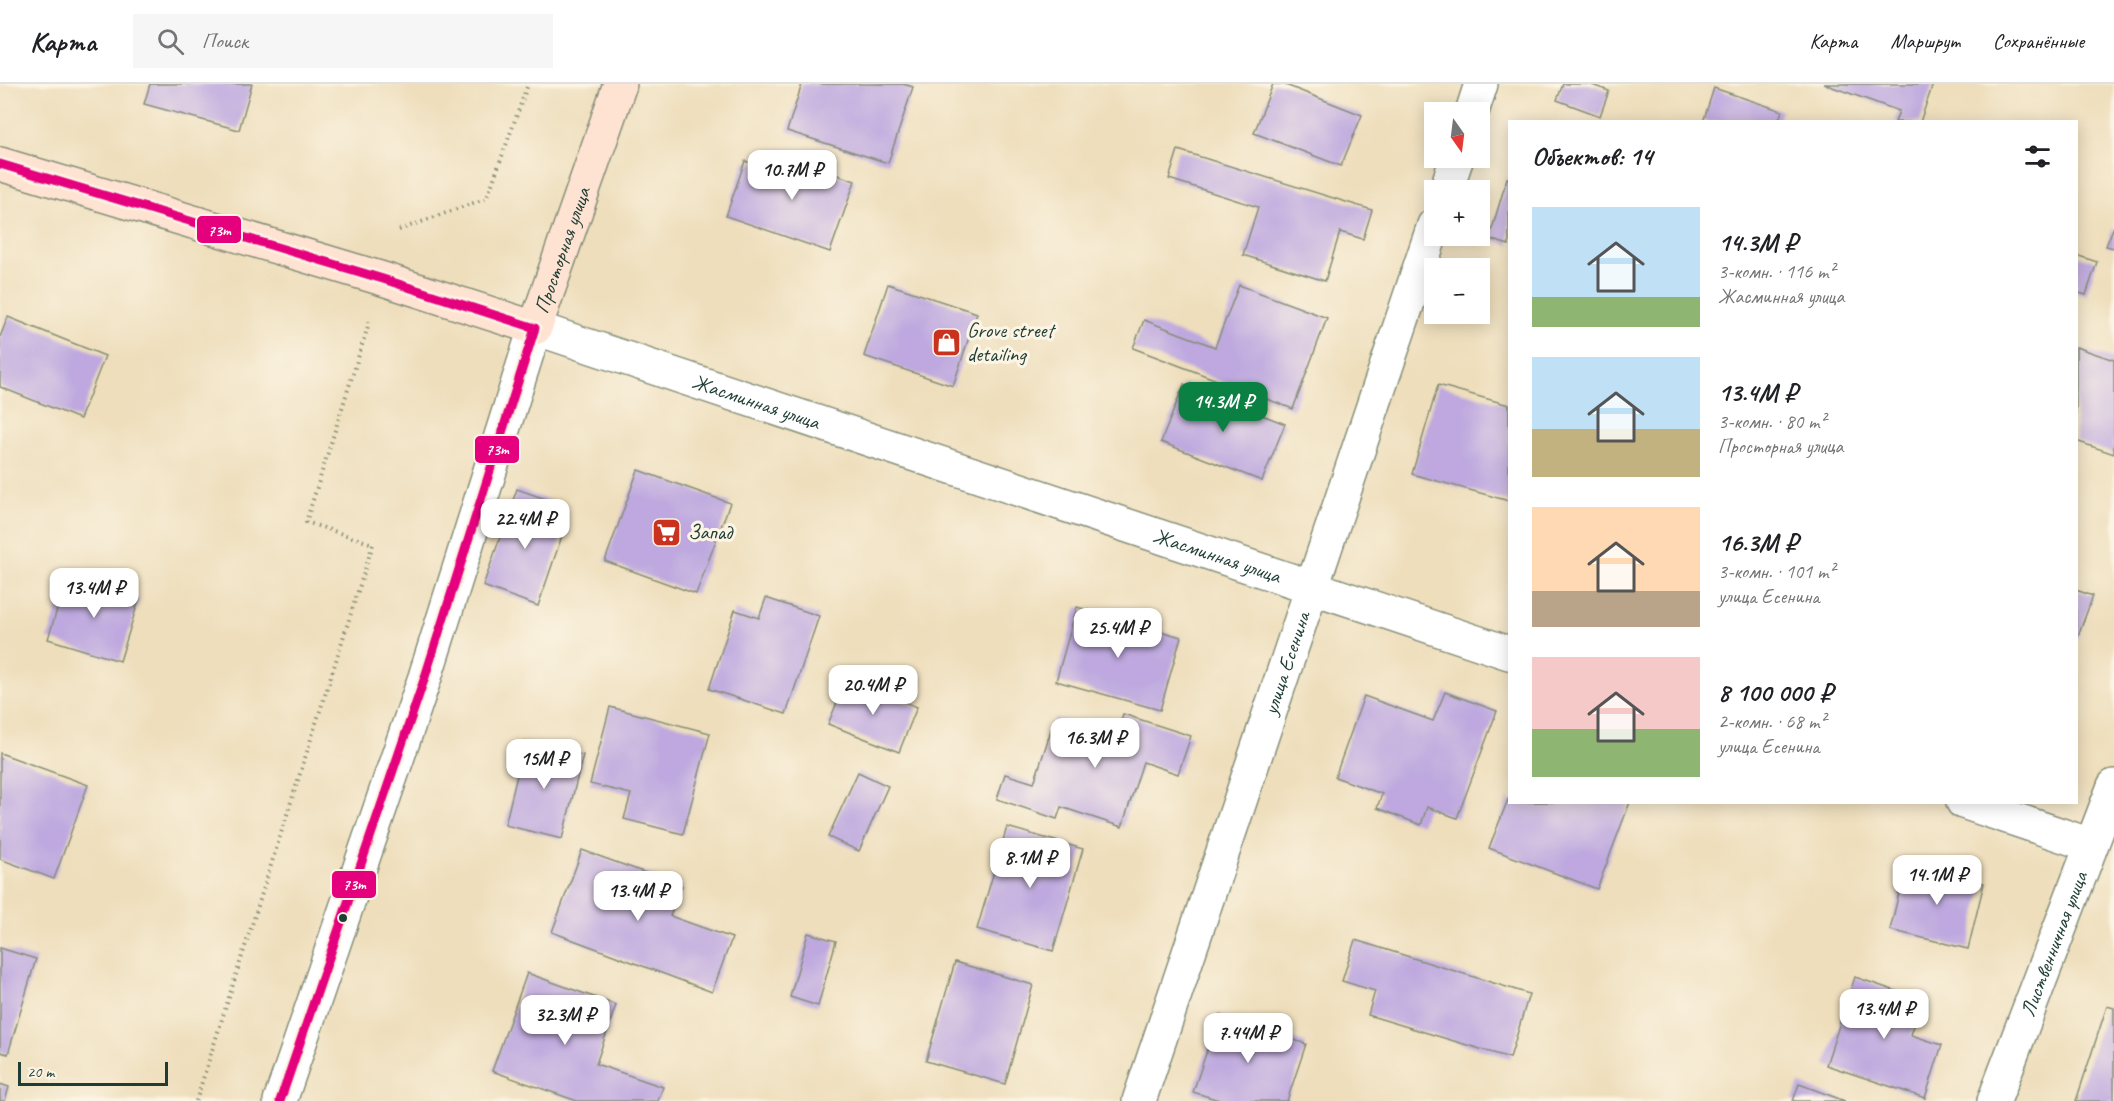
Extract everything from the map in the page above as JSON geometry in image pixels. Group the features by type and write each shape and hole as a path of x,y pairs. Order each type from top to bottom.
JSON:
{"street":[{"name":"Просторная улица","path":"280,1101 424,677 535,328 620,84"},
{"path":"1475,102 1481,84"},
{"name":"Жасминная улица","path":"0,164 383,279 535,328 1508,653"},
{"name":"улица Есенина","path":"1139,1101 1427,246"},
{"name":"Лиственничная улица","path":"1994,1101 2114,786"},
{"path":"1969,804 2091,845"}],"path":[{"path":"399,230 487,198 528,84"},
{"path":"196,1101 373,544 306,522 370,319"}],"building":[{"path":"150,84 252,84 239,130 144,104"},
{"path":"802,84 903,84 913,87 888,163 787,131"},
{"path":"1273,84 1283,84 1362,115 1341,166 1254,133"},
{"path":"1563,84 1589,84 1609,91 1600,116 1557,100"},
{"path":"1824,84 1933,84 1921,120 1896,120 1899,111"},
{"path":"1714,88 1782,111 1779,120 1704,120"},
{"path":"1178,150 1372,210 1363,239 1340,232 1325,281 1243,255 1258,207 1169,179"},
{"path":"782,156 855,181 830,252 726,216 745,161 777,171"},
{"path":"1507,178 1508,178 1508,245 1490,239"},
{"path":"2114,226 2114,248 2106,246"},
{"path":"2078,256 2097,262 2086,295 2078,293"},
{"path":"888,284 977,313 953,386 864,356"},
{"path":"1239,285 1327,318 1293,409 1133,348 1144,320 1215,347"},
{"path":"8,317 105,356 80,419 0,387 0,337"},
{"path":"2078,348 2114,360 2114,454 2078,442"},
{"path":"1184,384 1285,424 1262,481 1161,442"},
{"path":"1438,385 1508,405 1508,501 1412,474"},
{"name":"Запад","path":"638,470 730,503 696,594 605,561"},
{"path":"517,489 554,502 546,524 564,530 538,606 483,586"},
{"path":"67,577 139,599 120,661 48,639"},
{"path":"2078,591 2093,596 2078,636"},
{"path":"766,598 819,616 786,714 709,689 735,610 759,618"},
{"path":"1077,607 1181,637 1160,710 1056,681"},
{"path":"847,679 917,707 899,752 828,724"},
{"path":"1445,692 1497,711 1457,818 1427,807 1421,825 1377,808 1382,794 1335,777 1364,696 1433,721"},
{"path":"610,707 710,733 683,834 624,819 631,794 590,784"},
{"path":"1123,714 1191,736 1178,774 1143,762 1122,827 1061,807 1057,819 997,799 1005,774 1034,783 1055,718 1115,739"},
{"path":"525,742 583,755 562,839 505,825"},
{"path":"0,753 88,785 54,879 0,859"},
{"path":"858,772 888,786 859,851 828,837"},
{"path":"1508,800 1508,804 1629,804 1597,889 1489,848"},
{"path":"1007,827 1083,849 1053,951 977,929"},
{"path":"582,850 682,886 670,916 732,938 712,992 552,932"},
{"path":"1906,864 1984,883 1968,949 1890,930"},
{"path":"808,933 836,941 818,1006 790,997"},
{"path":"1355,940 1529,994 1510,1058 1368,1015 1375,991 1342,981"},
{"path":"0,948 36,959 8,1054 0,1052"},
{"path":"955,962 1033,985 1005,1084 926,1061"},
{"path":"527,973 616,1005 596,1064 663,1087 658,1101 577,1101 492,1071"},
{"path":"1855,977 1922,1000 1911,1035 1942,1045 1925,1098 1826,1065"},
{"path":"2107,1006 2114,1008 2114,1101 2076,1101"},
{"path":"1219,1015 1306,1044 1287,1101 1222,1101 1193,1092"},
{"path":"0,1084 9,1087 5,1101 0,1101"},
{"path":"1799,1084 1845,1101 1793,1101"}],"transit line":[{"name":"73т","path":"0,164 383,279 535,328 425,677 280,1101"}],"place":[{"name":"Grove street detailing","path":"946,342"},
{"name":"Запад","path":"667,532"}]}
